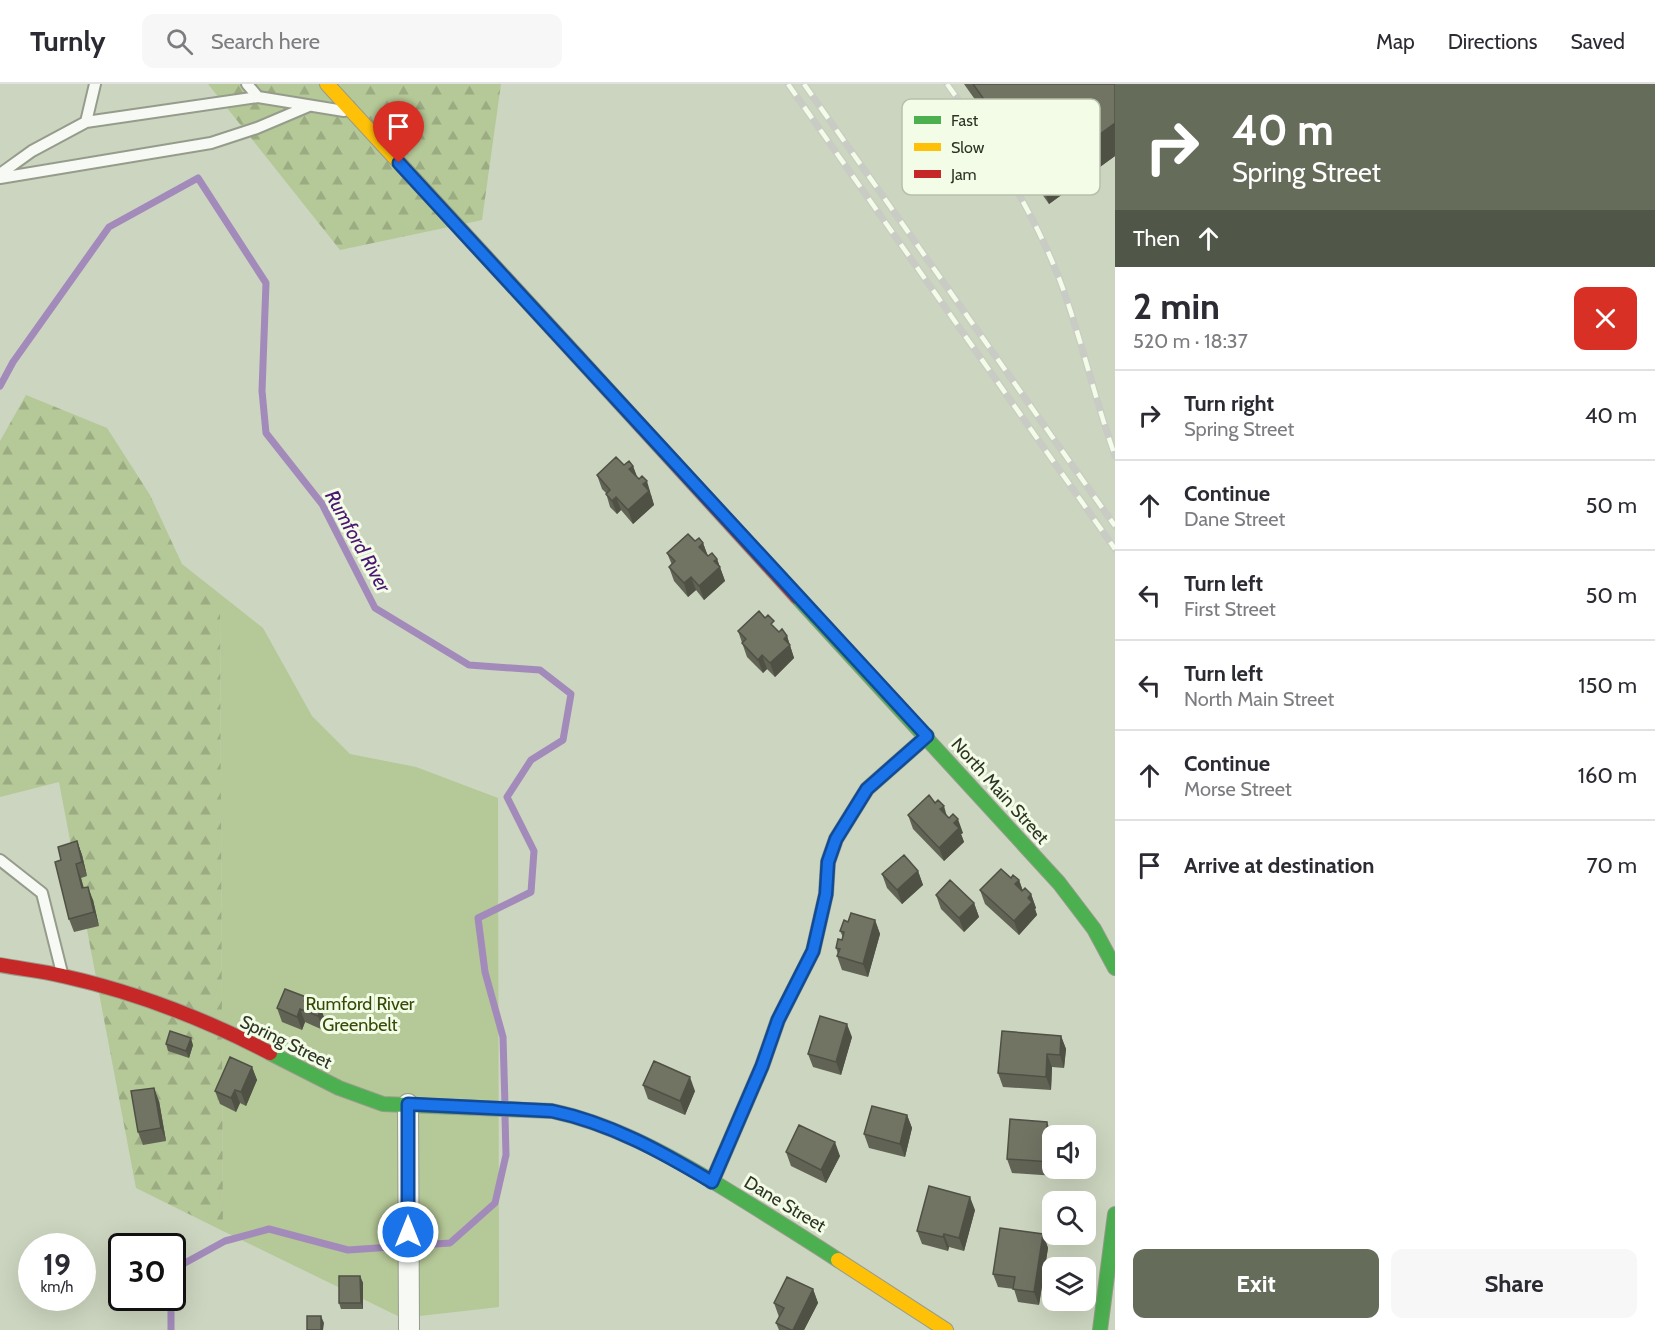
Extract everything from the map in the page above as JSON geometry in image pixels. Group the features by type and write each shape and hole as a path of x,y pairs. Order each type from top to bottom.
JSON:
{"street":[{"name":"North Main Street","path":"327,84 927,736 1049,872 1093,924 1115,968"},
{"path":"712,1182 762,1066 778,1020 813,951 826,894 828,862 836,839 867,789 927,736"},
{"name":"Spring Street","path":"0,965 63,976 171,1008 255,1045 339,1088 383,1104 562,1113"},
{"path":"408,1104 409,1330"},
{"name":"Dane Street","path":"562,1113 616,1131 678,1161 787,1226 946,1330"},
{"path":"1100,1330 1115,1214"}],"lane":[{"path":"86,122 95,84"},
{"path":"247,84 258,98"},
{"path":"0,176 32,152 86,122 258,98 353,112"},
{"path":"0,176 211,143 257,128 309,106"},
{"path":"0,860 42,893 63,976"}],"green space":[{"path":"208,84 501,84 482,220 340,250"},
{"path":"26,395 107,428 150,495 182,564 220,594 223,1231 136,1188 59,782 0,797 0,441"},
{"name":"Rumford River Greenbelt","path":"220,594 263,628 312,716 350,754 416,767 498,798 499,1307 402,1318 223,1231"}],"building":[{"path":"973,84 1115,84 1115,123 1100,134 1100,99 984,99"},
{"path":"616,457 624,465 629,461 633,466 629,469 639,479 642,476 647,481 643,484 649,491 628,510 616,497 612,501 606,494 610,490 597,475"},
{"path":"688,534 695,541 699,538 703,543 699,547 708,556 712,553 717,559 714,561 720,567 699,586 691,577 684,583 669,567 675,561 667,553"},
{"path":"759,611 765,618 768,615 774,621 771,624 779,632 782,629 787,636 784,639 790,645 770,663 762,655 758,660 742,643 746,639 738,631"},
{"path":"929,795 935,803 938,800 944,806 940,809 949,818 953,814 958,819 954,823 959,828 939,848 908,815"},
{"path":"77,841 82,862 76,864 82,888 88,887 94,912 69,919 55,862 61,860 58,847"},
{"path":"904,855 918,871 897,890 882,874"},
{"path":"1001,869 1011,878 1013,875 1019,880 1015,884 1022,891 1025,888 1031,894 1028,898 1032,902 1014,921 980,890"},
{"path":"950,880 974,903 959,918 936,895"},
{"path":"851,913 875,920 863,964 837,956 840,949 836,948 838,939 842,940 844,932 840,931 844,920 848,922"},
{"path":"285,989 306,997 304,1001 321,1009 318,1016 300,1009 297,1017 277,1008"},
{"path":"820,1016 847,1024 836,1062 808,1054"},
{"path":"170,1031 191,1038 186,1051 166,1044"},
{"path":"1002,1031 1061,1036 1060,1055 1047,1054 1046,1077 998,1073"},
{"path":"230,1057 252,1067 241,1092 235,1090 231,1098 215,1091"},
{"path":"654,1061 690,1077 680,1101 643,1085"},
{"path":"154,1088 161,1128 138,1132 131,1091"},
{"path":"872,1106 907,1115 900,1144 864,1134"},
{"path":"1010,1119 1047,1122 1047,1125 1042,1125 1042,1161 1007,1159"},
{"path":"799,1125 835,1142 821,1170 786,1152"},
{"path":"929,1186 970,1197 959,1238 917,1231"},
{"path":"1000,1228 1042,1234 1034,1292 1013,1289 1015,1277 993,1274"},
{"path":"339,1276 360,1276 361,1303 339,1303"},
{"path":"787,1277 813,1289 793,1330 776,1323 784,1308 774,1303"},
{"path":"307,1316 321,1316 321,1330 307,1330"}],"waterway":[{"name":"Rumford River","path":"0,386 13,362 109,227 198,178 266,283 262,391 266,433 322,504 375,608 469,665 540,670 571,694 563,740 531,760 507,797 534,851 531,892 478,918 485,972 503,1037 505,1105"},
{"name":"Rumford River","path":"186,1262 225,1241 269,1229 348,1250 450,1243 495,1203 506,1155 505,1116"},
{"name":"Rumford River","path":"171,1311 171,1330"}],"railway":[{"path":"788,84 1115,549"},
{"path":"804,84 1115,526"},
{"path":"947,84 957,99"},
{"path":"1019,195 1036,226 1059,278 1115,456"}],"traffic: fast":[{"path":"797,597 1059,883 1094,929 1115,968"},
{"path":"712,1182 762,1066 778,1020 813,951 826,894 828,862 836,839 867,789 927,736"},
{"path":"270,1053 339,1088 383,1104 552,1111 619,1132 682,1163 838,1260"},
{"path":"1100,1330 1115,1214"}],"traffic: slow":[{"path":"327,84 577,356"},
{"path":"838,1260 946,1330"}],"traffic: jam":[{"path":"577,356 797,597"},
{"path":"0,965 63,976 143,998 195,1018 270,1053"}],"route":[{"path":"399,163 927,736 867,789 836,839 828,862 826,894 813,951 778,1020 762,1066 712,1182 678,1161 616,1131 575,1116 552,1111 408,1104 408,1232"}]}
